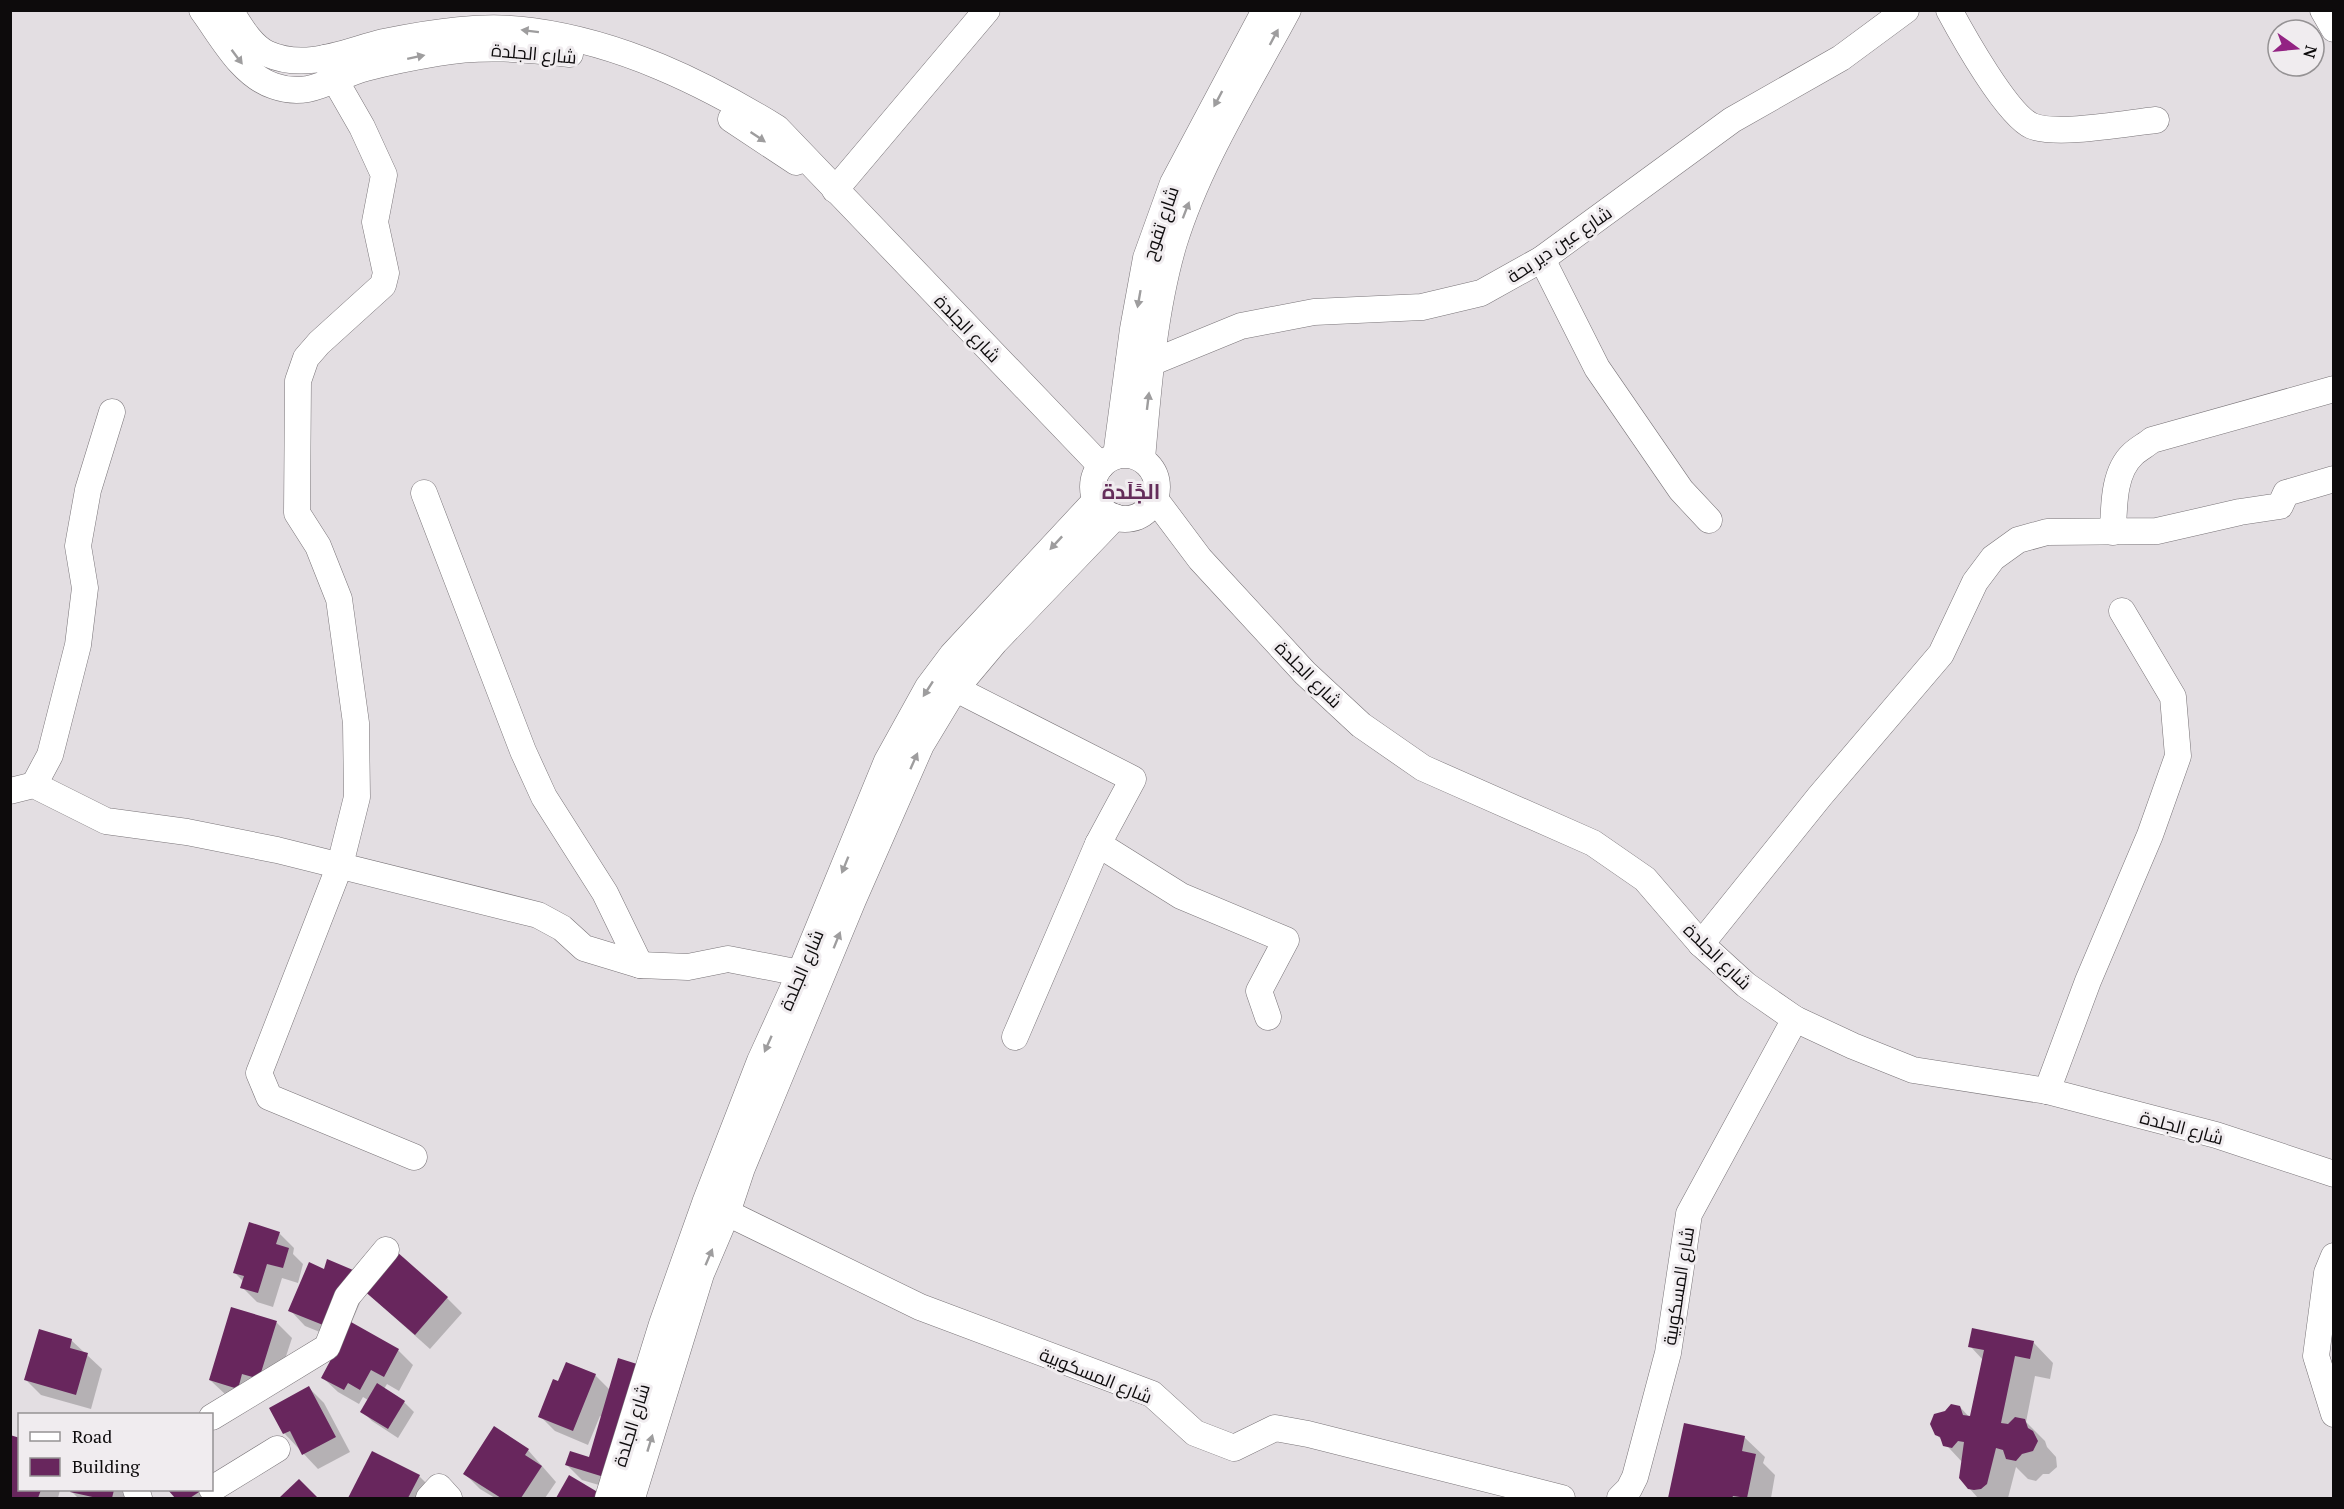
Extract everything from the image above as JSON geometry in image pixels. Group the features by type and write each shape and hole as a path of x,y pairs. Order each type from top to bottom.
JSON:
{"street":[{"name":"شارع الجلدة","path":"202,10 243,66 256,77 275,86 294,90 313,89 330,69"},
{"name":"شارع الجلدة","path":"230,10 253,44 268,54 330,69 363,68 440,52 505,47 573,54 631,70 715,109 835,190 1109,461"},
{"path":"835,190 987,10"},
{"name":"شارع تفوح","path":"1109,461 1141,362 1146,258 1173,183 1265,10"},
{"path":"1142,459 1141,362 1186,209 1210,157 1288,10"},
{"path":"1949,10 1966,41 2001,93 2020,118 2033,126 2056,129 2156,120"},
{"path":"2323,10 2334,29"},
{"name":"شارع عين دير بحة","path":"1141,362 1241,326 1314,312 1422,307 1481,293 1542,259 1732,120 1841,58 1900,12"},
{"path":"330,69 362,127 384,175 375,222 386,273 383,285 319,342 306,358 298,381 297,513 318,546 339,599 356,723 357,797 340,865 259,1073 269,1096 414,1157"},
{"path":"1542,259 1598,368 1681,490 1709,520"},
{"path":"2113,532 2115,499 2121,471 2131,455 2152,440 2334,389"},
{"path":"112,411 88,490 78,546 85,588 78,645 50,755 22,788 106,821 187,832 340,865 538,915 562,928 584,948 640,965 688,967 728,959 812,973"},
{"path":"1115,512 1144,513 1155,499 1156,478 1153,470 1142,459 1125,455 1109,461 1094,482 1115,512 1200,559"},
{"path":"1701,944 1821,796 1941,654 1976,582 1993,558 2011,544 2032,535 2047,532 2157,531 2240,512 2280,506 2286,493 2334,479"},
{"path":"424,493 523,752 544,797 605,893 640,965"},
{"path":"1155,499 1200,559"},
{"name":"شارع الجلدة","path":"632,1498 701,1274 716,1208 760,1061 812,973 921,745 956,689 995,642 1115,512"},
{"name":"شارع الجلدة","path":"812,973 887,761 928,687 952,655 1115,512"},
{"name":"شارع الجلدة","path":"1200,559 1305,673 1361,725 1423,768 1593,843 1645,879 1701,944 1746,985 1795,1019 1913,1070 2047,1091 2216,1135 2334,1174"},
{"path":"2047,1091 2088,981 2150,836 2178,756 2173,697 2122,611"},
{"path":"956,689 1133,779 1098,844 1015,1037"},
{"path":"1098,844 1181,896 1286,940 1259,992 1268,1017"},
{"name":"شارع المسكوبية","path":"1620,1498 1629,1489 1635,1477 1668,1353 1689,1214 1795,1019"},
{"name":"شارع الجلدة","path":"608,1498 662,1324 716,1208"},
{"name":"شارع المسكوبية","path":"716,1208 920,1307 1152,1395 1195,1433 1234,1448 1275,1428 1308,1434 1562,1498"},
{"path":"213,1416 327,1347 347,1297 386,1250"},
{"path":"2334,1256 2327,1273 2316,1356 2334,1414"},
{"path":"213,1487 277,1449"},
{"path":"429,1498 440,1487 449,1498"}],"building":[{"path":"249,1222 280,1232 276,1244 289,1248 283,1268 267,1264 258,1293 240,1288 244,1276 233,1273"},
{"path":"396,1251 448,1297 415,1335 362,1289"},
{"path":"327,1259 353,1270 328,1327 288,1311 309,1262 324,1269"},
{"path":"231,1307 277,1321 259,1379 242,1374 238,1389 209,1380"},
{"path":"351,1322 399,1349 384,1377 371,1370 360,1390 348,1383 344,1390 321,1378"},
{"path":"1972,1328 2034,1341 2030,1359 2015,1356 2001,1423 2008,1424 2015,1417 2025,1419 2028,1428 2033,1431 2038,1441 2033,1451 2022,1454 2016,1461 2006,1459 2003,1450 1996,1448 1987,1484 1981,1489 1974,1490 1968,1489 1959,1478 1964,1442 1958,1441 1952,1448 1943,1446 1940,1437 1935,1435 1930,1424 1934,1414 1945,1411 1951,1404 1960,1406 1963,1415 1970,1416 1984,1350 1968,1347"},
{"path":"39,1329 72,1339 70,1348 88,1353 76,1395 24,1380"},
{"path":"618,1358 637,1364 604,1477 565,1465 570,1451 589,1457"},
{"path":"566,1362 596,1374 573,1431 538,1417 553,1379 558,1381"},
{"path":"377,1383 405,1401 388,1429 360,1412"},
{"path":"309,1386 336,1437 302,1455 290,1431 283,1434 269,1408"},
{"path":"1684,1423 1745,1436 1742,1451 1756,1454 1747,1498 1733,1496 1732,1498 1668,1498"},
{"path":"494,1426 529,1449 525,1455 542,1466 521,1498 501,1498 463,1474"},
{"path":"10,1435 18,1437 18,1491 41,1491 38,1498 10,1498"},
{"path":"372,1451 420,1475 408,1498 348,1498"},
{"path":"569,1475 601,1494 598,1498 556,1498"},
{"path":"299,1479 318,1498 279,1498"},
{"path":"114,1491 112,1498 97,1498 70,1492"},
{"path":"169,1491 200,1491 190,1498 175,1498"}],"district":[{"name":"الجًلَدة","path":"1131,491"}]}
